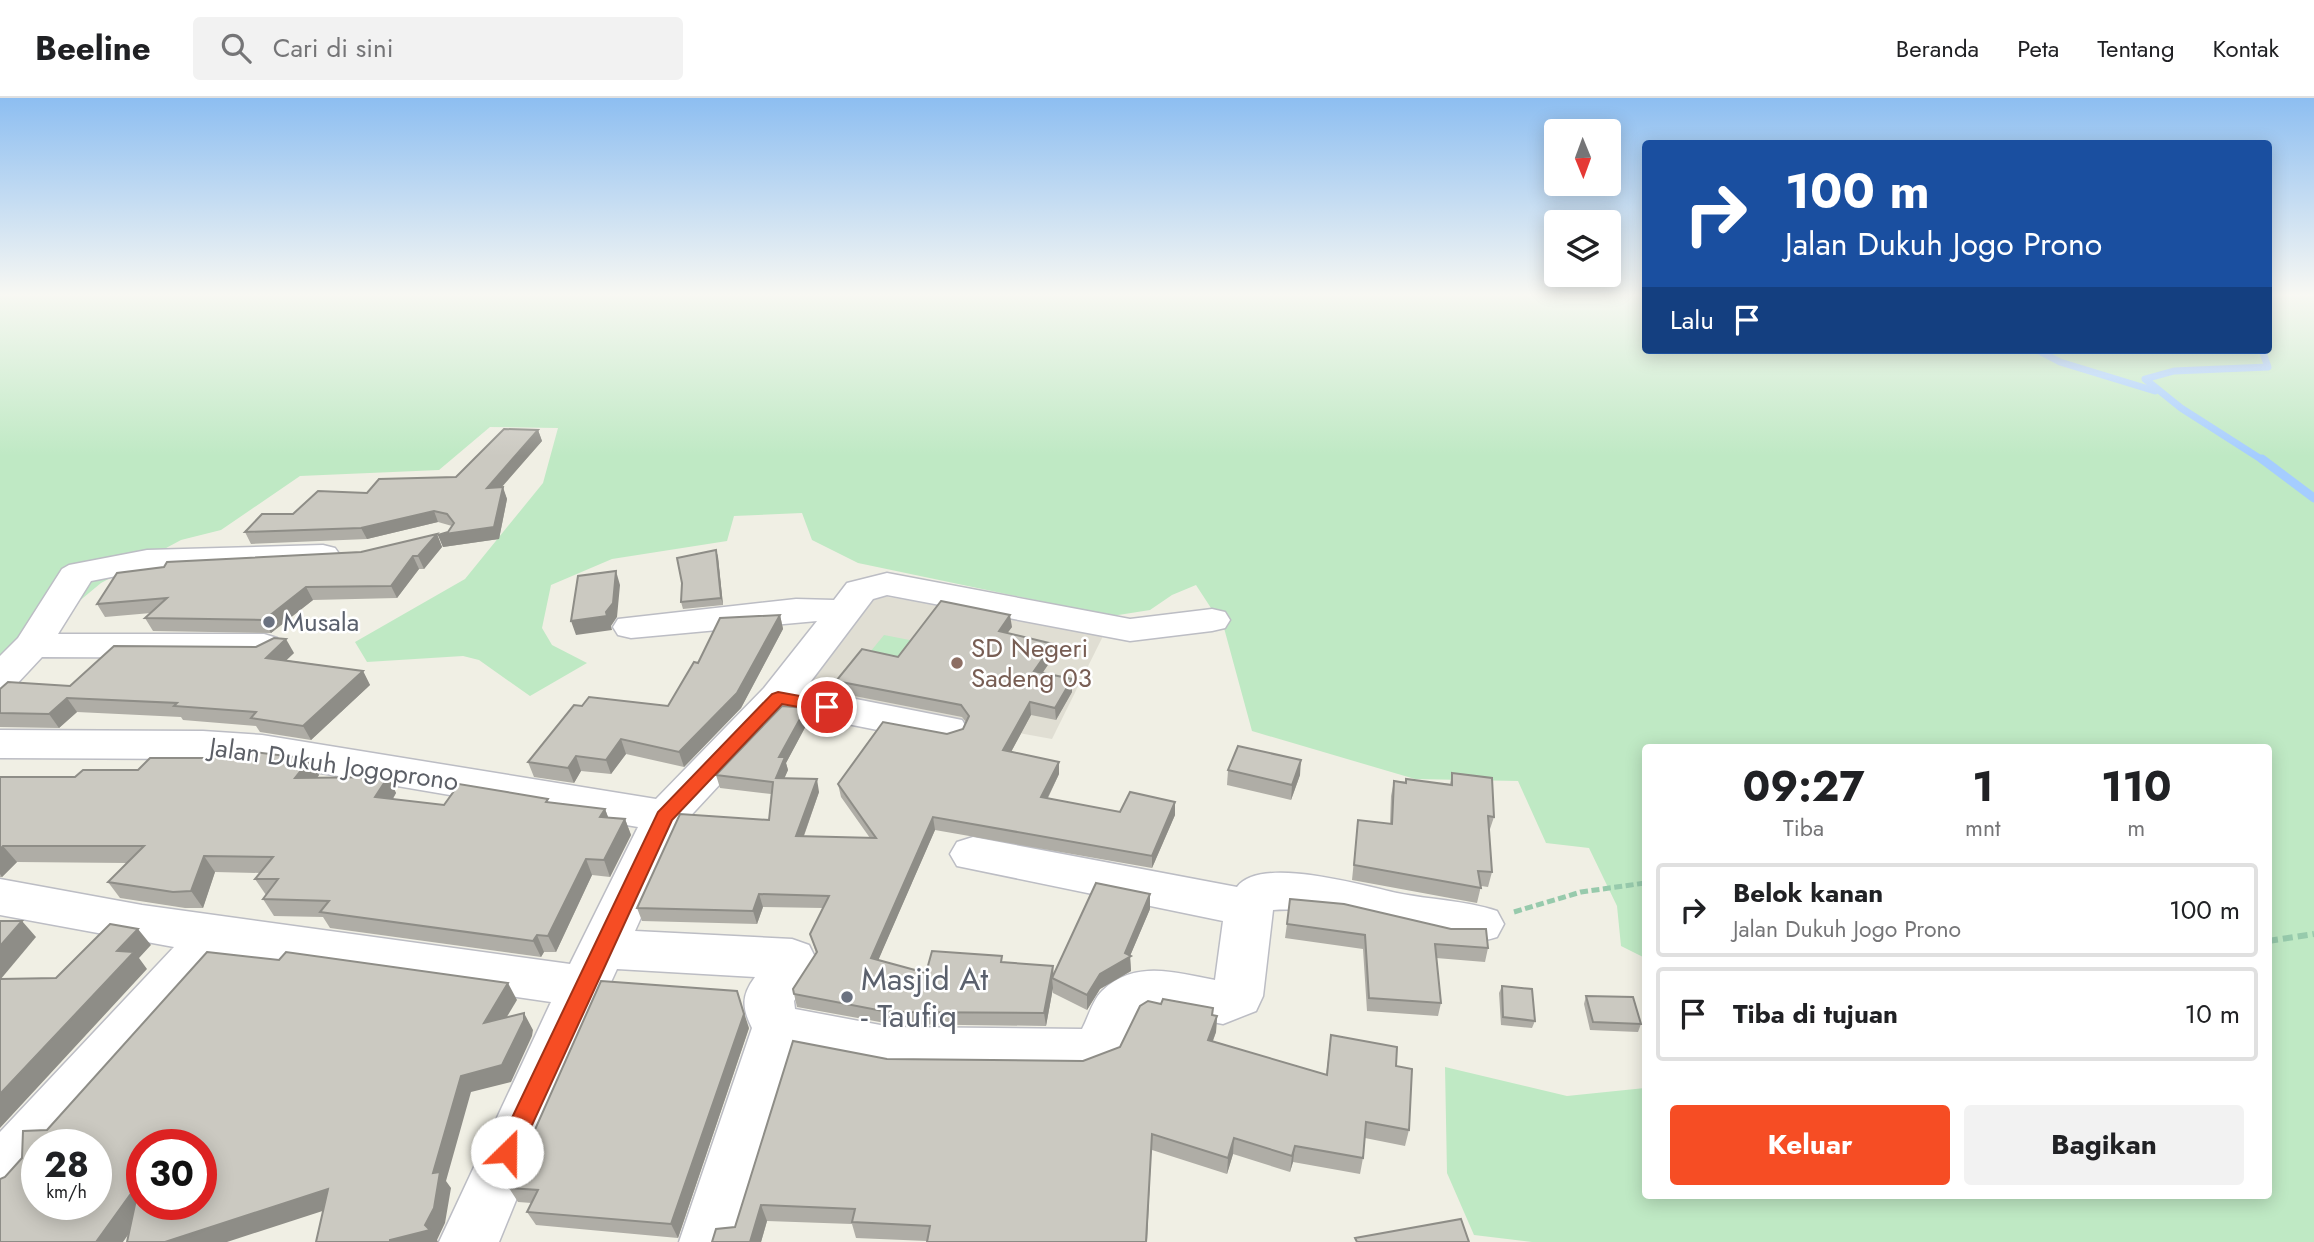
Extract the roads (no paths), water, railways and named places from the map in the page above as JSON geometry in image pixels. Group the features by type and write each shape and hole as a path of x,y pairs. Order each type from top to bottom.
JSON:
{"street":[{"path":"0,678 32,645 74,576 91,569 147,560 356,553"},
{"path":"469,1242 593,967 665,816 778,698 860,591 887,584 1130,630 1212,620"},
{"path":"631,627 796,610 844,611"},
{"path":"32,645 264,646"},
{"path":"778,698 948,730"},
{"name":"Jalan Dukuh Jogoprono","path":"0,744 203,745 262,749 665,816"},
{"path":"973,854 1249,908"},
{"path":"778,1028 891,1050 1095,1050 1101,1045 1119,1006 1148,989 1223,1003 1238,996 1249,908 1259,892 1270,890 1368,902 1393,911 1480,924"},
{"path":"0,897 142,924 216,934 593,967 792,959 793,963 768,998 770,1013 778,1028 709,1242"},
{"path":"0,1172 216,934"}],"waterway":[{"path":"2045,354 2060,362 2155,391"},
{"path":"2263,354 2268,367 2174,371 2145,379 2181,408 2264,461"},
{"path":"2262,459 2314,498"}],"place":[{"name":"Musala","path":"269,622"},
{"name":"SD Negeri Sadeng 03","path":"957,663"},
{"name":"Masjid At - Taufiq","path":"847,997"}]}
